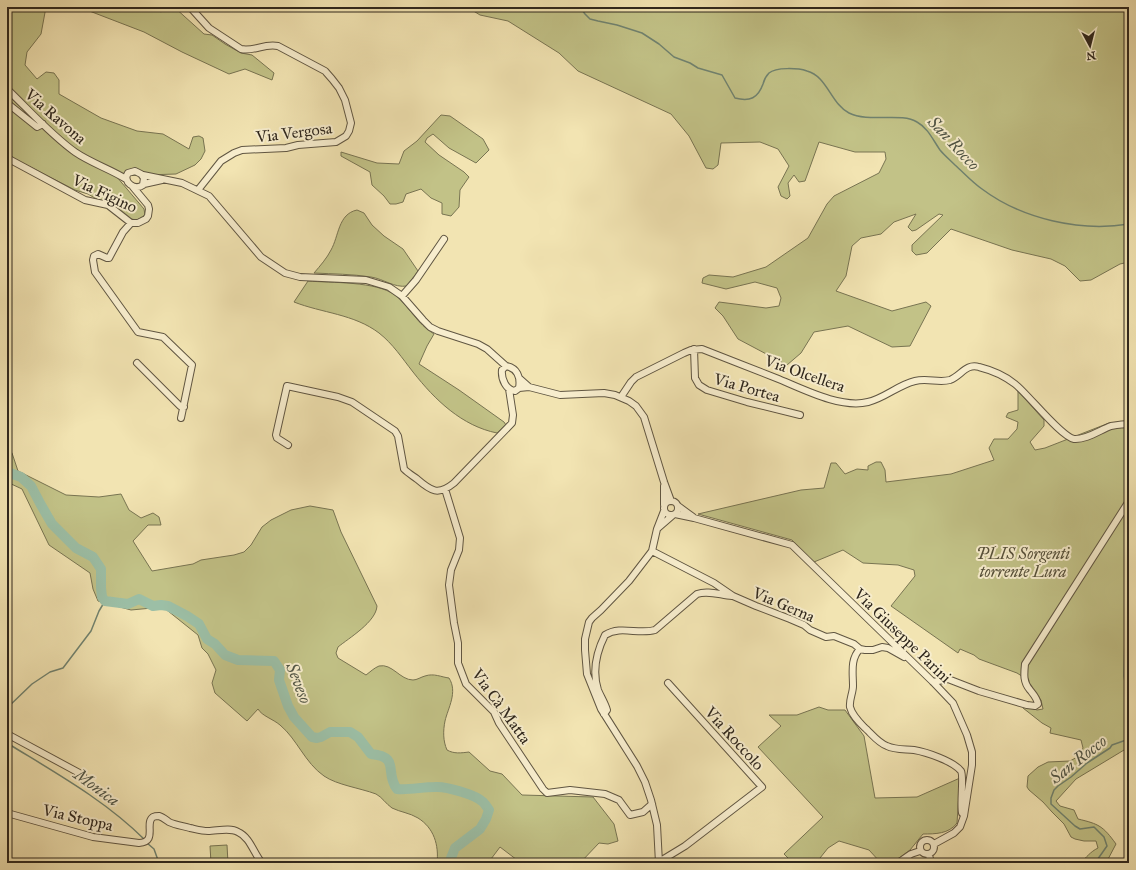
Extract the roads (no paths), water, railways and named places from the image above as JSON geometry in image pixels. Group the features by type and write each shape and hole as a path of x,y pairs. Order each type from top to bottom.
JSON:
{"street":[{"name":"Via Vergosa","path":"190,7 209,28 241,49 246,50 270,45 278,46 325,71 339,88 351,123 346,136 336,142 280,148 242,150 234,152 221,161 198,190"},
{"name":"Via Ravona","path":"7,89 43,124 74,151 127,176 135,171 143,175"},
{"path":"7,103 37,127 43,124"},
{"name":"Via Figino","path":"7,158 85,200 108,205 131,223 138,223 143,221 148,216 148,205 133,187 127,176"},
{"path":"143,175 182,183 209,196 261,257 285,273 300,277 366,280 389,287 402,296 430,327 478,344 487,349 494,357 506,366 514,369 520,379 529,387 560,395 604,393 629,400 636,406 644,417 664,482 672,501 677,503 678,506 678,511 657,529"},
{"name":"Via Figino","path":"140,195 143,185 143,175"},
{"path":"133,187 163,180"},
{"path":"131,223 123,232 109,258 98,254 94,256 93,260 95,272 138,332 163,337 192,365 181,418"},
{"path":"402,296 416,280 444,239"},
{"name":"Via Olcellera","path":"694,350 702,349 827,398 856,403 868,402 914,381 926,379 946,381 953,379 970,367 978,366 1003,376 1015,384 1033,401 1058,429 1074,439 1083,438 1112,426 1129,424"},
{"path":"620,397 636,377 684,353 694,350"},
{"name":"Via Portea","path":"694,350 695,378 699,385 703,388 747,402 800,415"},
{"path":"494,357 502,373 504,382 515,389 529,387"},
{"path":"137,363 180,406 184,407"},
{"path":"502,373 502,370 506,366"},
{"path":"288,444 277,438 276,435 287,386 338,397 352,402 395,431 398,436 404,469 429,489 438,491 445,489 454,483 512,423 513,415 511,399 520,379"},
{"path":"664,482 664,508 668,515 674,515"},
{"name":"Via Cà Matta","path":"445,489 460,538 459,550 451,570 449,585 458,643 458,663 466,684 494,712 499,723 546,793 570,790 606,794 619,800 630,815 643,812 652,804"},
{"path":"657,862 658,832 652,804 642,777 604,714 591,686 585,662 585,639 588,625 592,618 629,581 652,551 664,508 667,502 672,501"},
{"path":"934,682 948,680 979,691 1027,704 1035,706 1038,704 1025,680 1025,664 1129,501"},
{"name":"Via Giuseppe Parini","path":"678,506 694,518"},
{"name":"Via Giuseppe Parini","path":"674,515 694,518 792,545 934,682 953,703 967,735 972,752 970,783 964,816 960,828 934,844"},
{"name":"Via Gerna","path":"652,551 714,583 733,596 790,619 826,637 834,636 854,644 860,649"},
{"path":"604,714 607,710 598,690 595,675 595,662 600,644 605,635 619,630 648,632 655,630 700,593 710,592 719,595 733,596"},
{"path":"911,660 888,648 882,647 873,650 860,649 854,657 853,665 853,689 850,702 853,714 877,740 887,746 916,750 944,760 957,767 961,771 963,777 961,799 962,812 964,816"},
{"name":"Via Roccolo","path":"657,862 685,846 762,787 668,683"},
{"path":"7,734 84,775"},
{"name":"Via Stoppa","path":"7,813 93,836 146,841 151,834 151,818 155,816 159,816 168,822 207,831 234,830 239,832 247,839 262,863"},
{"path":"920,851 920,844 925,840 928,840 934,844 934,850 929,855"},
{"path":"920,851 926,855 929,855"},
{"path":"898,863 911,854 920,851"},
{"path":"929,855 931,863"}],"waterway":[{"name":"San Rocco","path":"580,7 590,19 617,25 642,33 659,44 674,57 690,63 698,68 722,75 735,98 749,99 756,96 759,93 766,77 772,71 787,69 807,71 819,78 843,109 849,113 866,117 910,119 917,122 927,131 942,152 971,180 982,189 1015,208 1052,221 1072,224 1091,226 1129,224"},
{"name":"Seveso","path":"7,474 10,473 21,477 31,486 52,524 76,548 93,557 101,569 102,597 105,601 128,604 139,599 153,606 168,606 199,624 207,639 215,644 225,655 238,660 274,661 280,670 279,680 288,706 294,717 312,737 321,737 330,732 350,732 358,737 371,754 386,758 389,762 393,783 397,789 440,787 453,789 468,794 483,802 489,810 486,819 480,829 455,848 449,863"},
{"name":"Monica","path":"7,708 32,684 50,672 63,668 91,631 99,611 105,601"},
{"name":"San Rocco","path":"1129,623 1126,627 1125,635 1124,676 1129,705"},
{"name":"San Rocco","path":"1095,863 1107,846 1104,837 1094,827 1080,829 1075,826 1051,804 1051,798 1054,790 1058,786 1087,763 1110,748 1112,745 1129,739"},
{"name":"Monica","path":"7,743 79,787 113,812 145,840"},
{"name":"Monica","path":"147,843 154,849 159,863"}],"park label":[{"name":"PLIS Sorgenti torrente Lura","path":"1023,562"}]}
